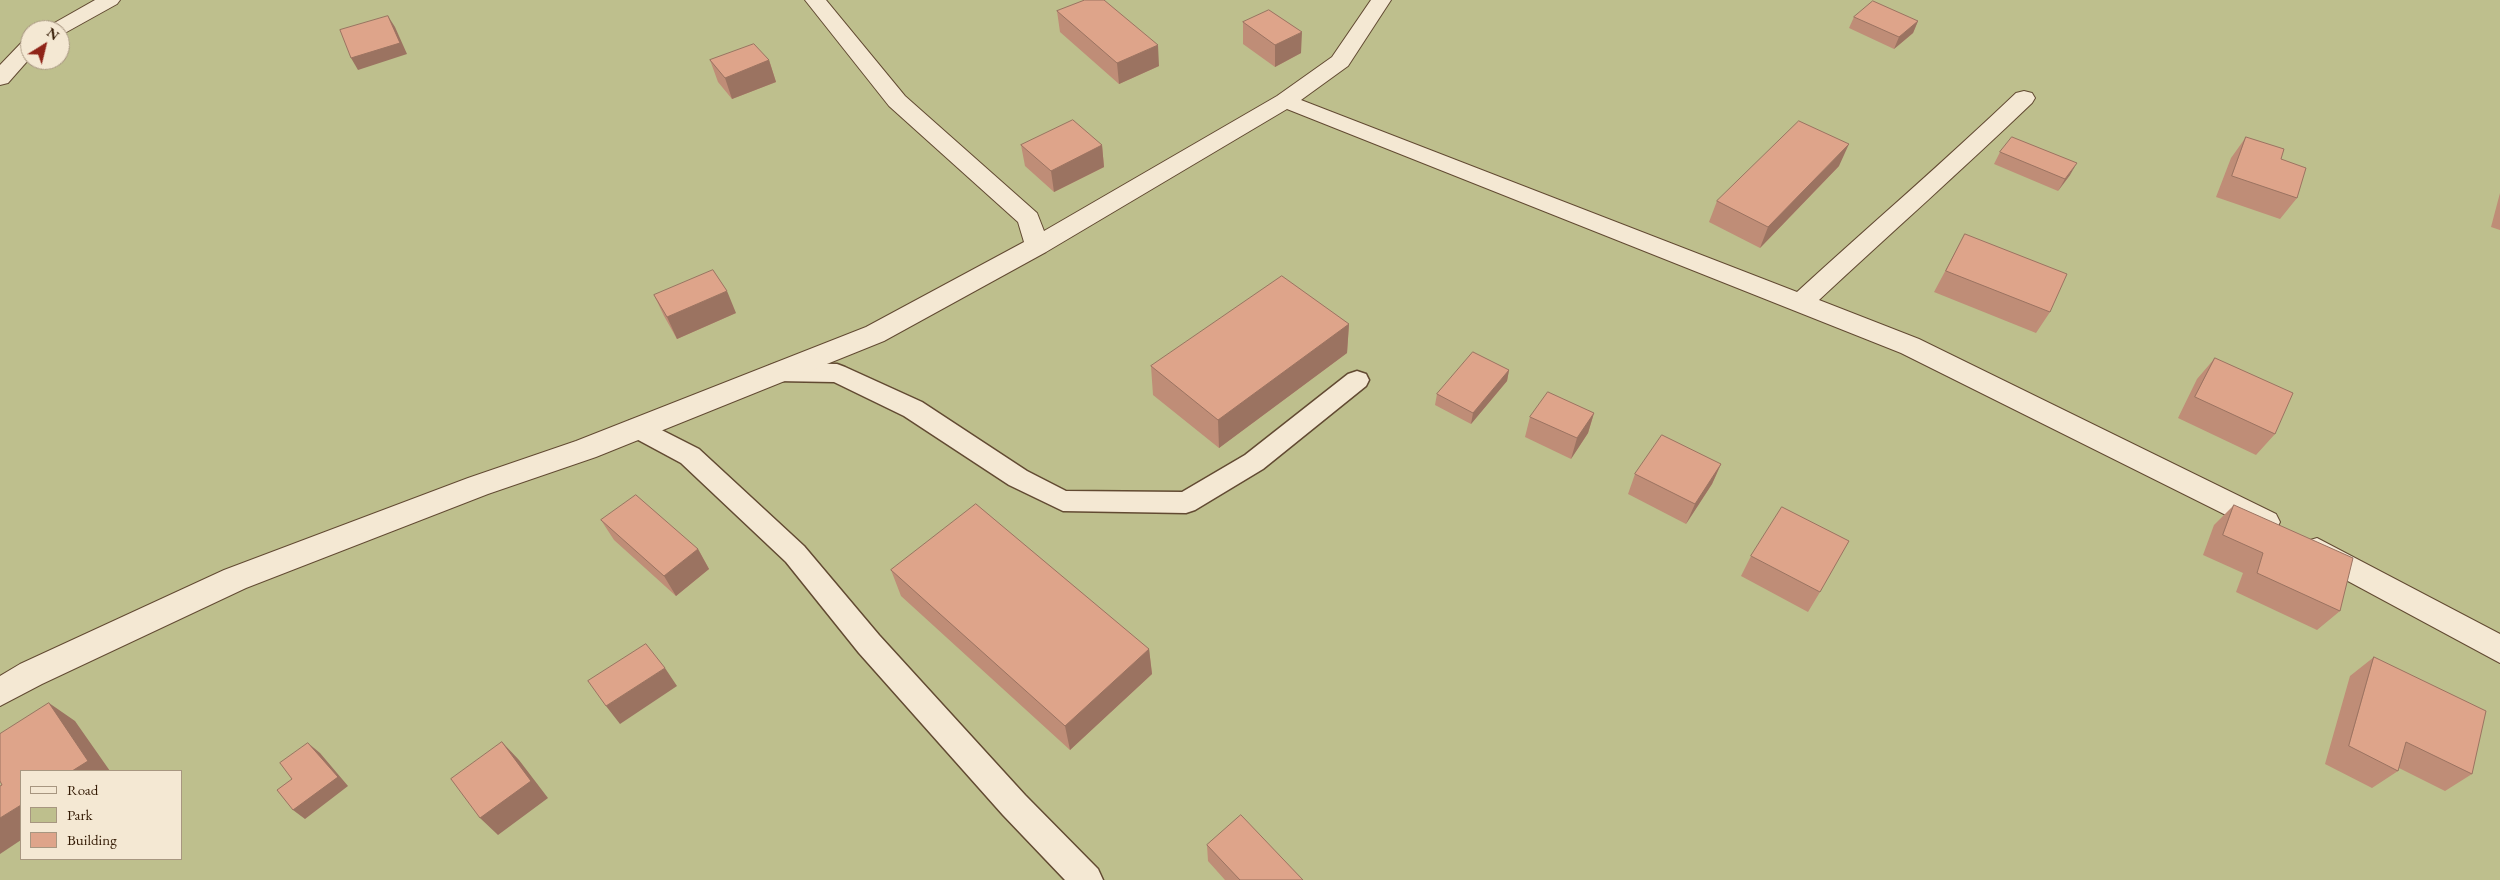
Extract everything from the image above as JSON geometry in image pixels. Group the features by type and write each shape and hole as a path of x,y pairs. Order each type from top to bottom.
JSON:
{"street":[{"path":"70,22 110,0"},
{"path":"815,0 897,101 1029,218 1037,246"},
{"path":"0,692 31,674 236,579 478,486 638,428 875,334 1037,246 1286,101 1340,61 1381,0"},
{"path":"0,78 20,56"},
{"path":"1802,302 1906,205 1946,174 2024,98"},
{"path":"1286,101 1910,346 2290,536 2500,650"}],"lane":[{"path":"777,372 837,373 913,409 1018,478 1063,501 1186,503 1254,462 1356,380"},
{"path":"638,428 690,456 795,554 869,644 1014,805 1087,880"}],"green space":[{"path":"0,0 2500,0 2500,880 0,880"}],"building":[{"path":"1085,0 1104,0 1158,45 1117,63 1057,11"},
{"path":"1873,1 1918,21 1899,37 1854,17"},
{"path":"1269,10 1302,32 1275,45 1243,22"},
{"path":"388,16 400,43 351,58 340,30"},
{"path":"754,44 769,60 725,78 710,60"},
{"path":"1073,120 1102,145 1051,171 1021,145"},
{"path":"1799,121 1849,144 1768,227 1717,201"},
{"path":"2012,137 2077,163 2065,179 2000,152"},
{"path":"2246,137 2284,149 2281,159 2306,168 2297,198 2232,176"},
{"path":"1965,234 2067,274 2050,312 1946,271"},
{"path":"713,270 727,291 667,317 654,295"},
{"path":"1282,276 1349,324 1218,420 1151,366"},
{"path":"1473,352 1509,370 1473,413 1437,394"},
{"path":"2215,358 2293,393 2275,434 2195,397"},
{"path":"1548,392 1594,413 1577,438 1530,417"},
{"path":"1662,435 1721,464 1695,504 1635,474"},
{"path":"636,495 698,549 664,576 601,520"},
{"path":"976,504 1149,649 1065,726 891,570"},
{"path":"2234,505 2353,558 2340,611 2257,573 2263,553 2223,535"},
{"path":"1782,507 1849,541 1820,592 1751,556"},
{"path":"646,644 665,668 606,706 588,681"},
{"path":"2374,657 2486,711 2472,774 2406,742 2398,771 2349,746"},
{"path":"49,703 88,761 74,770 20,770 20,806 0,818 0,786 2,785 0,781 0,734"},
{"path":"502,742 531,781 480,818 451,779"},
{"path":"308,743 338,777 293,810 277,790 292,779 280,763"},
{"path":"1241,815 1303,880 1240,880 1207,845"}]}
